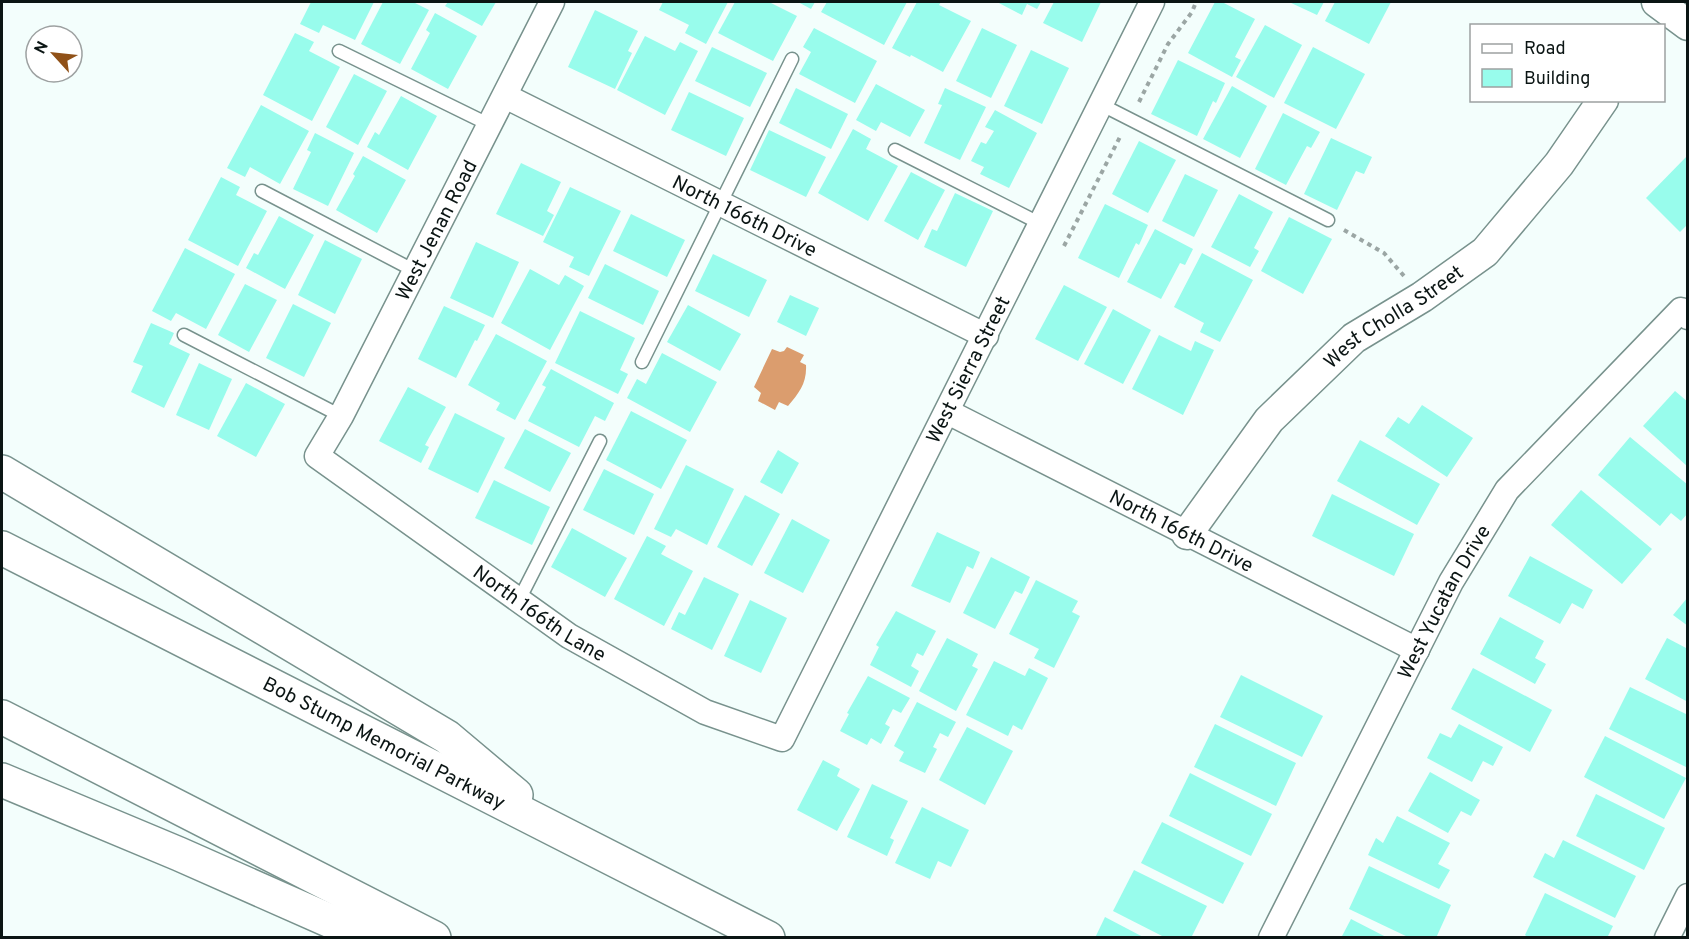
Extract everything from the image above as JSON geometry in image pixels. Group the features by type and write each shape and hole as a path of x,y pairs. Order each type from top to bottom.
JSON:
{"highway":[{"path":"2,472 447,737 553,827"},
{"name":"Bob Stump Memorial Parkway","path":"2,548 768,938"},
{"path":"2,717 432,937"},
{"path":"2,780 179,854 335,923 432,937"}],"street":[{"name":"West Jenan Road","path":"317,456 341,416 552,2"},
{"name":"West Sierra Street","path":"782,739 1152,2"},
{"name":"North 166th Drive","path":"504,96 986,336"},
{"name":"West Cholla Street","path":"1187,534 1269,420 1354,338 1422,297 1485,252 1559,164 1602,102"},
{"name":"West Yucatan Drive","path":"1271,938 1451,582 1507,490 1684,313"},
{"name":"North 166th Drive","path":"948,412 1417,650"},
{"name":"North 166th Lane","path":"317,456 569,636 705,712 782,739"},
{"path":"1666,938 1688,896"}],"lane":[{"path":"339,51 490,125"},
{"path":"642,362 792,59"},
{"path":"1100,104 1328,220"},
{"path":"895,150 1041,224"},
{"path":"262,191 415,271"},
{"path":"184,335 341,416"},
{"path":"519,600 600,441"}],"path":[{"path":"1328,220 1384,253 1422,297"}],"shaded area":[{"path":"787,347 804,355 800,362 806,365 805,377 799,392 788,406 779,402 775,410 758,401 761,393 754,387 772,349 780,352"}],"building":[{"path":"311,2 374,2 355,40 323,25 319,33 300,24"},
{"path":"383,2 413,2 429,10 400,64 361,44"},
{"path":"448,2 496,2 482,26 445,6"},
{"path":"663,2 728,2 706,44 685,33 689,25 659,10"},
{"path":"735,2 769,2 797,16 773,61 718,33"},
{"path":"798,2 815,2 811,9"},
{"path":"827,2 907,2 884,45 821,12"},
{"path":"917,2 941,2 939,5 971,21 943,72 892,48"},
{"path":"997,2 1041,2 1037,9 1027,4 1022,15"},
{"path":"1054,2 1101,2 1082,42 1043,23"},
{"path":"1215,2 1222,2 1255,19 1235,57 1241,60 1232,77 1188,53"},
{"path":"1289,2 1324,2 1317,15"},
{"path":"1335,2 1391,2 1369,44 1325,21"},
{"path":"595,10 638,31 628,51 632,53 615,89 568,67"},
{"path":"435,13 477,36 448,89 411,69 430,33 426,30"},
{"path":"1265,25 1302,45 1274,98 1236,77"},
{"path":"814,28 877,61 855,103 799,74 811,52 803,47"},
{"path":"982,28 1017,45 991,98 956,81"},
{"path":"295,33 314,42 309,51 340,67 312,121 263,95"},
{"path":"645,36 675,51 680,42 698,51 665,115 617,90"},
{"path":"712,47 767,73 750,107 695,81"},
{"path":"1313,47 1365,74 1336,129 1284,103"},
{"path":"1031,50 1069,68 1042,124 1004,106"},
{"path":"1178,60 1225,83 1216,103 1213,101 1197,136 1151,114"},
{"path":"354,74 387,91 358,145 326,127"},
{"path":"876,84 925,110 910,137 881,122 876,131 856,120"},
{"path":"1232,86 1267,106 1240,158 1203,139"},
{"path":"796,88 848,114 831,149 779,123"},
{"path":"945,88 986,107 960,160 924,143 942,105 938,104"},
{"path":"689,92 744,118 726,156 671,130"},
{"path":"401,96 437,116 408,170 367,147 375,132 379,135"},
{"path":"261,105 309,131 280,184 250,167 245,177 227,168"},
{"path":"995,110 1037,133 1009,188 980,174 984,167 971,161 981,142 986,144 994,131 985,127"},
{"path":"1283,113 1320,132 1311,148 1307,146 1286,185 1255,169"},
{"path":"853,129 871,139 866,149 898,166 868,221 818,193"},
{"path":"769,130 826,157 806,197 750,170"},
{"path":"315,133 354,153 328,206 293,189 311,152 307,150"},
{"path":"1331,138 1372,157 1364,174 1356,171 1337,210 1304,194"},
{"path":"1139,141 1176,160 1148,213 1112,194"},
{"path":"1688,155 1688,224 1680,232 1646,198"},
{"path":"363,156 406,180 377,233 336,210"},
{"path":"521,163 561,182 547,211 554,215 543,236 496,214"},
{"path":"911,172 945,190 918,240 884,221"},
{"path":"1185,174 1218,190 1194,237 1162,221"},
{"path":"221,177 240,187 236,195 267,211 238,266 188,240"},
{"path":"570,187 621,211 589,276 569,267 574,257 543,242"},
{"path":"955,193 993,211 966,267 924,247 932,229 937,231"},
{"path":"1239,194 1273,212 1254,248 1259,251 1250,267 1211,247"},
{"path":"1105,204 1148,225 1139,245 1136,243 1119,278 1078,258"},
{"path":"631,214 685,240 667,277 613,251"},
{"path":"279,216 314,235 285,289 246,268 254,253 258,255"},
{"path":"1289,217 1332,239 1303,294 1261,271"},
{"path":"1155,229 1193,249 1185,265 1180,263 1161,299 1127,282"},
{"path":"325,240 362,259 335,314 298,295"},
{"path":"476,242 519,262 493,318 450,298"},
{"path":"185,248 235,274 206,329 176,313 171,321 152,311"},
{"path":"1202,253 1253,280 1220,342 1200,332 1204,323 1174,307"},
{"path":"713,254 767,280 749,317 695,291"},
{"path":"605,264 659,291 643,325 588,298"},
{"path":"530,269 559,285 565,275 584,286 550,350 501,323"},
{"path":"245,284 277,300 249,352 218,335"},
{"path":"1064,285 1107,307 1078,361 1035,339"},
{"path":"790,295 819,308 806,336 777,322"},
{"path":"293,304 331,323 304,377 266,358"},
{"path":"688,305 741,334 720,371 667,342"},
{"path":"444,306 485,325 456,378 418,359"},
{"path":"1113,309 1151,330 1123,384 1084,364"},
{"path":"580,311 635,338 620,370 628,374 618,394 555,363"},
{"path":"151,323 174,333 169,344 190,354 164,408 131,392 143,366 133,362"},
{"path":"496,334 547,361 515,420 496,410 500,403 468,385"},
{"path":"1159,335 1191,351 1195,341 1214,350 1183,415 1132,389"},
{"path":"662,353 717,382 690,432 627,398 637,379 646,384"},
{"path":"199,363 232,379 209,430 176,415"},
{"path":"551,369 614,403 605,421 595,416 579,447 528,421 546,387 542,385"},
{"path":"246,383 285,404 256,457 217,436"},
{"path":"408,387 446,407 425,445 429,447 421,463 379,441"},
{"path":"1675,391 1688,402 1688,467 1643,426"},
{"path":"1422,405 1473,438 1447,477 1385,436 1398,417 1409,424"},
{"path":"631,411 687,440 661,489 606,460"},
{"path":"455,413 505,438 478,493 428,469"},
{"path":"525,429 571,453 550,492 504,468"},
{"path":"1630,437 1688,485 1688,513 1681,521 1671,513 1660,526 1598,475"},
{"path":"1360,440 1440,484 1417,525 1337,481"},
{"path":"778,450 799,463 782,494 760,482"},
{"path":"686,465 734,489 707,545 676,529 671,537 654,529"},
{"path":"604,469 654,494 634,535 583,510"},
{"path":"494,480 550,507 532,545 475,518"},
{"path":"1581,490 1652,549 1622,584 1551,525"},
{"path":"1332,494 1414,534 1394,576 1312,536"},
{"path":"745,495 780,514 752,566 717,547"},
{"path":"792,519 830,540 803,593 764,573"},
{"path":"572,528 627,558 605,597 551,567"},
{"path":"937,532 980,552 973,569 967,566 950,603 911,586"},
{"path":"647,536 666,546 661,554 693,571 664,626 614,599"},
{"path":"1530,556 1593,590 1583,609 1572,603 1560,624 1508,596"},
{"path":"991,557 1030,577 1022,594 1015,591 995,629 963,613"},
{"path":"704,577 739,594 712,650 671,629 679,612 685,615"},
{"path":"1036,580 1078,601 1072,612 1080,616 1054,668 1034,658 1039,649 1009,634"},
{"path":"1688,597 1688,626 1673,615"},
{"path":"750,600 787,618 761,673 724,656"},
{"path":"896,611 936,631 923,656 917,653 911,666 919,671 911,687 870,665 879,647 876,645"},
{"path":"1500,617 1544,641 1535,658 1546,664 1535,684 1480,654"},
{"path":"947,638 978,654 972,666 978,669 956,711 919,691"},
{"path":"1667,638 1688,649 1688,702 1645,679"},
{"path":"994,661 1025,676 1029,668 1048,678 1022,730 1013,725 1008,736 966,715"},
{"path":"1473,668 1552,710 1530,752 1451,709"},
{"path":"1241,675 1323,716 1302,757 1220,717"},
{"path":"868,676 910,698 901,713 893,709 885,724 890,727 881,744 871,738 867,745 840,731 849,714 847,713"},
{"path":"1630,687 1688,715 1688,768 1609,729"},
{"path":"917,702 956,722 948,737 940,733 933,747 937,749 925,773 899,761 904,752 894,746"},
{"path":"1215,724 1296,763 1276,806 1194,767"},
{"path":"1459,724 1503,747 1493,766 1483,761 1472,782 1427,758 1440,733 1451,738"},
{"path":"967,727 1013,751 985,805 939,780"},
{"path":"1605,736 1686,778 1664,819 1584,777"},
{"path":"823,760 840,769 837,776 860,789 837,831 797,810"},
{"path":"1430,772 1480,800 1471,816 1461,811 1448,833 1408,811"},
{"path":"1190,773 1272,814 1251,856 1169,816"},
{"path":"872,784 908,801 890,838 894,840 887,856 847,837"},
{"path":"1596,794 1665,828 1644,870 1576,836"},
{"path":"922,807 969,830 951,867 938,861 930,879 895,863"},
{"path":"1397,816 1450,843 1438,864 1450,870 1439,889 1368,855 1376,838 1383,843"},
{"path":"1162,822 1244,863 1223,904 1141,863"},
{"path":"1563,840 1636,876 1615,918 1533,877 1545,853 1554,858"},
{"path":"1369,866 1451,905 1436,938 1410,938 1349,909"},
{"path":"1134,870 1207,906 1191,938 1166,938 1113,911"},
{"path":"1545,893 1613,926 1607,938 1529,938 1525,935"},
{"path":"1105,917 1145,938 1095,938"},
{"path":"1351,919 1388,938 1341,938"}]}
